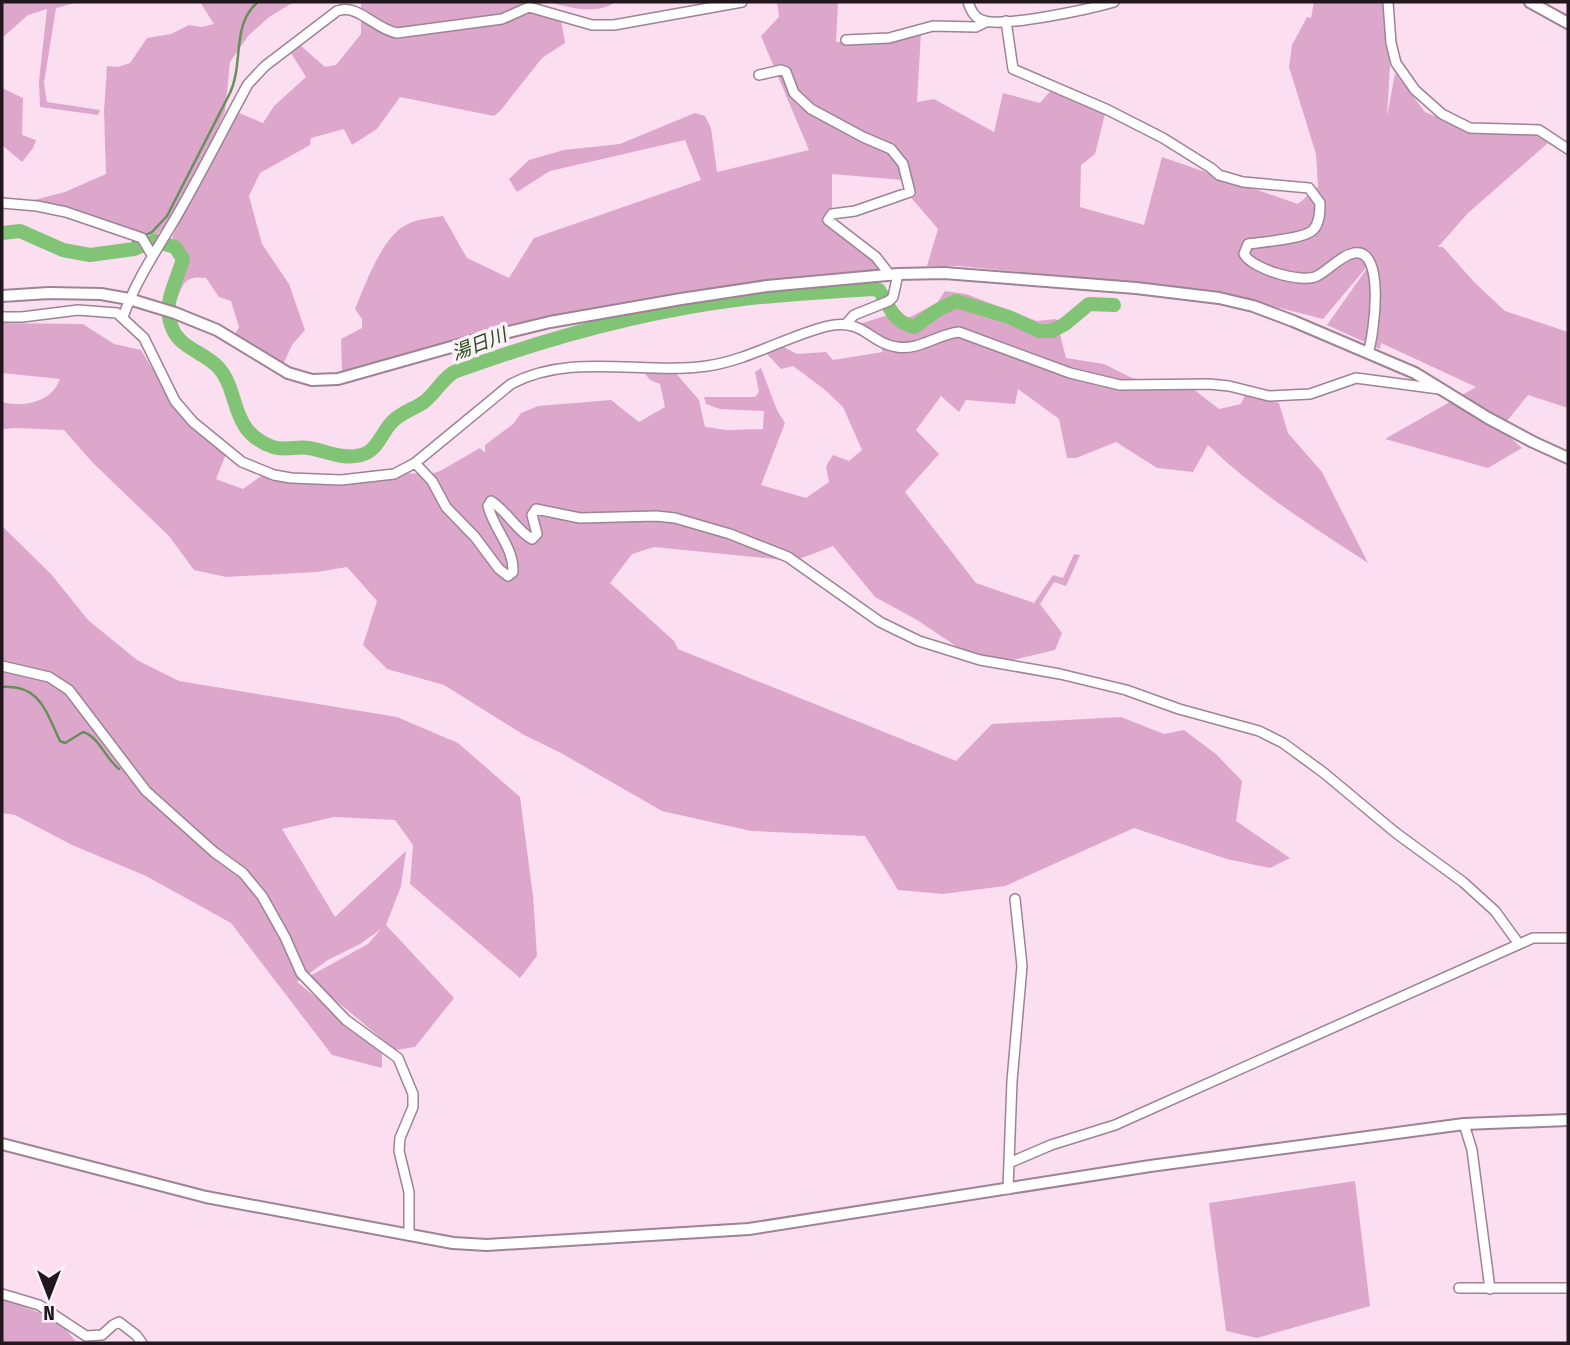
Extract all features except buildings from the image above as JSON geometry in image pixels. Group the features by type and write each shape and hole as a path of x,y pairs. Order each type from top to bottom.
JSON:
{"street":[{"path":"123,317 129,299 152,255 179,212 248,84 265,66 327,17 356,6 384,31 397,33 502,19 528,7 592,25 614,25 742,2"},
{"path":"968,2 976,18 986,22 1006,22 1114,2"},
{"path":"1388,2 1391,43 1396,63 1415,90 1442,114 1470,128 1539,130 1568,149"},
{"path":"1530,2 1568,23"},
{"path":"846,40 889,37 933,26 976,27 986,22"},
{"path":"1006,22 1013,69 1108,110 1163,138 1211,168 1219,176 1232,180 1309,188 1320,202 1318,221 1313,230 1303,235 1248,244 1244,254 1254,265 1302,278 1315,278 1353,253 1363,254 1370,259 1374,273 1374,320 1373,338 1368,352"},
{"path":"759,75 781,70 786,72 794,93 811,108 891,149 903,164 910,192 855,211 832,214 828,219 894,274 893,297 854,315 846,324"},
{"path":"2,204 37,206 66,212 142,238 152,255"},
{"path":"2,296 101,294 129,299 217,330 288,373 312,380 338,379 550,322 767,286 894,274 944,273 1124,287 1219,298 1266,310 1415,373 1533,442 1568,458"},
{"path":"2,317 78,310 117,313 144,338 175,401 192,422 242,462 274,475 341,480 394,474 415,463 512,384 526,376 577,368 707,366 754,354 828,326 846,324 856,326 898,348 912,347 948,333 959,332 1070,373 1120,385 1209,384 1269,396 1310,394 1356,378 1439,389"},
{"path":"415,463 432,481 446,507 508,576 513,572 513,562 509,548 490,514 488,506 491,501 532,539 537,534 532,514 536,509 580,518 675,518 730,534 788,557 880,622 919,641 980,660 1060,674 1126,690 1179,709 1259,731 1283,743 1324,773 1396,833 1463,881 1495,911 1519,944"},
{"path":"2,666 49,677 68,690 146,791 214,852 243,873 262,896 280,926 301,973 346,1020 398,1058 413,1094 413,1107 400,1138 398,1151 409,1192 409,1236"},
{"path":"1008,1189 1012,1080 1021,966 1015,899"},
{"path":"1010,1163 1044,1147 1115,1125 1532,938 1568,937"},
{"path":"2,1144 206,1196 409,1236 487,1245 721,1231 875,1210 1150,1166 1464,1124 1568,1120"},
{"path":"1464,1124 1472,1150 1490,1289"},
{"path":"1459,1288 1568,1289"},
{"path":"2,1294 39,1305 86,1336 102,1335 119,1322 142,1343"}],"shaded area":[{"path":"79,2 56,8 44,83 47,102 100,110 98,115 40,107 39,81 47,9 28,15 2,38 2,3"},
{"path":"200,2 294,2 269,17 248,36 230,62 225,112 182,206 157,235 130,234 30,201 65,192 106,174 104,111 107,66 118,67 130,63 147,38 171,34 189,25 202,27 214,24"},
{"path":"361,2 547,2 537,5 561,20 565,43 542,58 494,116 400,97 377,129 352,145 344,129 311,138 310,145 260,173 249,196 262,244 289,284 305,330 292,345 283,365 235,334 239,327 231,301 219,297 206,278 198,277 185,282 175,303 173,295 184,258 172,237 222,139 239,113 263,123 274,106 306,77 291,53 300,45 325,67 336,65 361,34"},
{"path":"549,2 616,2 592,9"},
{"path":"777,2 838,2 836,42 897,39 921,32 917,102 934,99 994,132 1003,93 1040,103 1052,89 1105,114 1095,154 1081,165 1080,207 1144,225 1162,157 1298,204 1318,187 1316,154 1289,67 1292,45 1307,17 1311,18 1314,2 1384,2 1390,66 1387,117 1395,73 1425,112 1465,129 1534,134 1548,143 1468,213 1438,247 1443,247 1505,311 1568,332 1568,408 1528,395 1507,421 1503,431 1522,448 1488,468 1385,439 1476,387 1381,343 1380,349 1327,325 1375,257 1323,319 1210,290 959,266 927,266 938,229 908,194 903,180 832,174 832,221 881,269 703,291 342,372 341,339 362,328 362,319 355,309 364,287 389,240 406,225 443,216 467,258 509,278 534,238 701,180 685,140 550,171 517,192 509,179 529,160 564,150 620,144 695,113 705,116 711,128 717,172 809,150 761,36 779,17"},
{"path":"2,88 23,98 22,135 36,140 22,162 2,145"},
{"path":"945,291 966,294 1037,321 1056,319 1066,358 1104,364 1132,378 1192,388 1219,409 1241,404 1245,395 1279,403 1288,433 1322,472 1368,563 1265,493 1208,445 1193,472 1157,468 1116,442 1076,458 1067,458 1059,419 1018,389 1015,404 966,400 959,412 941,396 916,430 939,454 905,492 976,583 1034,603 1053,575 1063,578 1074,554 1080,555 1066,586 1054,582 1040,604 1062,633 1055,650 1008,661 968,654 917,620 875,597 833,546 794,561 654,547 632,554 610,583 674,641 678,649 956,761 992,724 1121,717 1164,734 1184,730 1216,754 1242,781 1236,821 1290,858 1270,868 1227,859 1134,828 1005,886 943,894 898,890 865,836 751,831 662,811 524,735 444,685 387,669 363,645 377,601 347,567 317,572 226,577 194,570 169,536 93,463 64,430 2,429 2,402 19,404 44,398 51,393 60,379 2,373 2,323 83,324 114,344 141,350 164,388 195,429 226,454 216,479 243,489 264,474 333,482 400,473 430,474 480,448 485,453 485,445 513,424 521,413 538,406 611,400 639,422 665,407 660,384 650,380 643,371 674,371 699,400 705,427 727,430 763,429 764,411 720,409 706,404 704,397 755,397 759,392 755,372 761,368 777,410 785,423 761,485 806,498 829,482 826,466 833,455 849,461 862,450 843,407 793,366 781,369 767,354 780,345 797,354 826,352 833,360 883,352 871,330 859,324 885,316 910,317 937,303"},
{"path":"2,526 51,574 88,620 137,660 179,681 397,717 458,743 520,797 533,896 537,956 520,978 410,884 413,845 395,820 334,817 282,829 335,917 406,851 401,886 386,925 454,998 415,1047 395,1050 308,977 368,944 381,929 297,982 382,1051 382,1068 332,1055 231,923 146,876 72,845 15,815 2,813"},
{"path":"1355,1181 1370,1306 1257,1338 1226,1331 1209,1203"},
{"path":"2,1298 58,1320 77,1343 2,1343"}],"waterway":[{"path":"142,237 152,232 167,216 230,93 244,21 258,2"},
{"name":"湯日川","path":"2,233 20,231 63,250 90,255 134,249 154,241 175,247 183,259 169,303 173,330 187,346 218,367 249,431 273,447 309,448 348,456 367,453 393,421 424,402 454,372 560,337 633,318 759,297 871,289 879,290 897,318 914,327 956,301 1009,317 1039,331 1052,331 1089,304 1114,305"},
{"path":"134,249 133,242 136,240"},
{"path":"2,687 15,687 33,695 46,710 60,741 65,743 83,732 88,734 119,769"}]}
